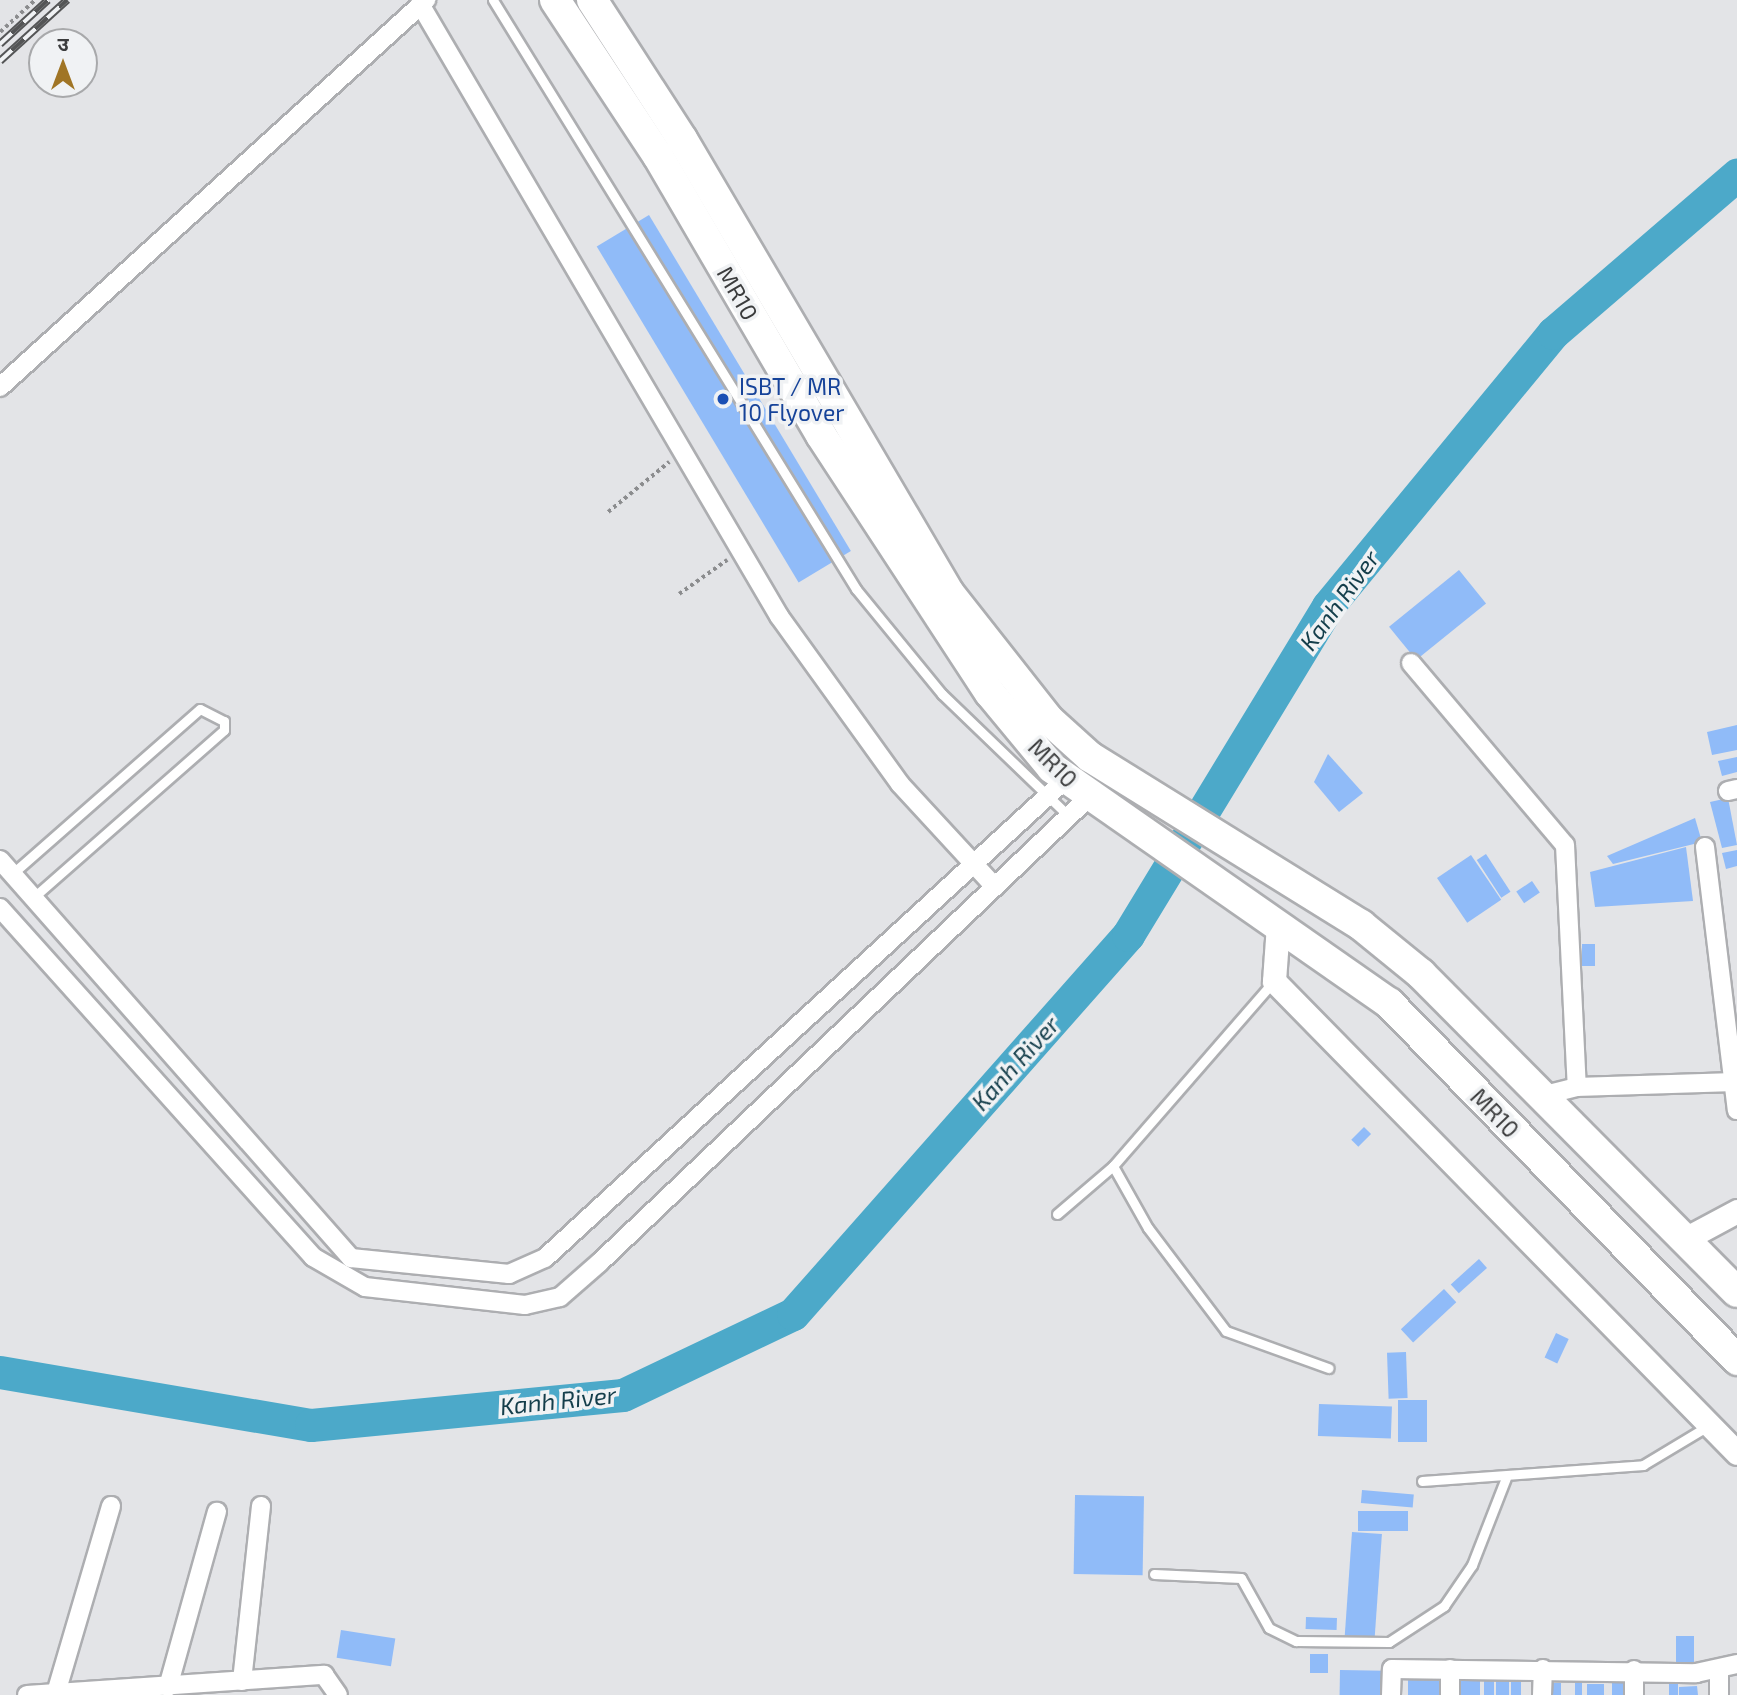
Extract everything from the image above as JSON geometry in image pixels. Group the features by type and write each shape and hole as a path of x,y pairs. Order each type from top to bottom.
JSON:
{"main road":[{"name":"MR10","path":"555,0 670,148 957,604 1049,720 1131,784 1361,925 1421,974 1537,1097 1737,1292"},
{"name":"MR10","path":"592,0 835,458 990,693 1066,779 1080,808 1115,817 1252,907 1389,1003 1737,1360"}],"street":[{"path":"0,387 423,2 681,452 832,695 995,887"},
{"path":"1410,663 1565,845 1577,1087"},
{"path":"6,867 351,1258 509,1274 545,1258 1042,796 1066,779"},
{"path":"0,907 313,1257 336,1275 365,1287 525,1305 560,1297 599,1263 1080,808"},
{"path":"1705,847 1737,1110"},
{"path":"0,907 6,867"},
{"path":"0,907 33,898"},
{"path":"1278,925 1274,981 1737,1453"},
{"path":"1537,1097 1577,1087 1734,1082"},
{"path":"1685,1239 1737,1211"},
{"path":"56,1693 111,1506"},
{"path":"242,1681 261,1506"},
{"path":"168,1687 217,1512"},
{"path":"1391,1695 1392,1669 1719,1670 1737,1664"},
{"path":"1450,1669 1450,1695"},
{"path":"1542,1695 1543,1669"},
{"path":"1719,1670 1719,1695"},
{"path":"1634,1671 1634,1695"},
{"path":"27,1695 324,1675 338,1695"}],"lane":[{"path":"493,0 856,589 942,695 1042,796 1080,808"},
{"path":"6,867 200,709 224,721 224,730 33,898"},
{"path":"1057,1214 1113,1166 1274,981"},
{"path":"1113,1166 1148,1228 1226,1331 1328,1368"},
{"path":"1422,1481 1506,1478 1643,1465 1676,1451 1709,1425"},
{"path":"1154,1574 1241,1578 1269,1628 1297,1641 1389,1642 1444,1606 1472,1565 1506,1478"}],"path":[{"path":"0,32 35,0"},
{"path":"608,512 681,452"},
{"path":"679,594 740,550"}],"building":[{"name":"ISBT / MR 10 Flyover","path":"649,215 851,551 799,582 597,246"},
{"path":"1459,570 1486,603 1416,660 1389,627"},
{"path":"1737,725 1737,750 1712,755 1707,732"},
{"path":"1328,754 1363,793 1339,812 1314,782"},
{"path":"1737,757 1737,772 1722,776 1718,761"},
{"path":"1728,798 1737,845 1722,848 1710,802"},
{"path":"1695,818 1702,842 1613,864 1607,856"},
{"path":"1686,847 1693,901 1595,907 1590,872"},
{"path":"1737,850 1737,866 1726,869 1722,853"},
{"path":"1486,854 1511,892 1501,898 1477,860"},
{"path":"1471,855 1501,900 1467,923 1437,878"},
{"path":"1532,881 1540,893 1524,903 1516,892"},
{"path":"1582,944 1595,944 1595,966 1582,966"},
{"path":"1364,1127 1371,1134 1358,1147 1351,1140"},
{"path":"1479,1259 1487,1268 1459,1293 1451,1284"},
{"path":"1444,1289 1456,1302 1413,1342 1401,1329"},
{"path":"1556,1333 1569,1339 1557,1363 1545,1357"},
{"path":"1406,1352 1408,1398 1389,1399 1387,1353"},
{"path":"1398,1400 1427,1400 1427,1442 1398,1442"},
{"path":"1319,1404 1392,1407 1391,1439 1318,1436"},
{"path":"1362,1490 1414,1495 1413,1507 1361,1503"},
{"path":"1075,1495 1144,1496 1143,1575 1074,1574"},
{"path":"1358,1511 1408,1511 1408,1531 1358,1531"},
{"path":"1352,1532 1382,1534 1375,1638 1345,1636"},
{"path":"1306,1617 1337,1618 1337,1630 1306,1629"},
{"path":"341,1630 395,1639 391,1666 337,1658"},
{"path":"1676,1636 1694,1636 1694,1669 1676,1669"},
{"path":"1310,1654 1328,1654 1328,1673 1310,1673"},
{"path":"1340,1670 1385,1671 1385,1695 1340,1695"},
{"path":"1669,1677 1678,1677 1678,1695 1669,1695"},
{"path":"1575,1678 1582,1678 1582,1695 1575,1695"},
{"path":"1496,1679 1509,1679 1509,1695 1496,1695"},
{"path":"1408,1680 1442,1680 1442,1695 1408,1695"},
{"path":"1511,1680 1521,1680 1521,1695 1511,1695"},
{"path":"1454,1681 1480,1681 1480,1695 1454,1695"},
{"path":"1484,1681 1494,1681 1494,1695 1484,1695"},
{"path":"1612,1681 1628,1681 1628,1695 1612,1695"},
{"path":"1550,1683 1561,1683 1561,1695 1550,1695"},
{"path":"1587,1684 1604,1684 1604,1695 1587,1695"},
{"path":"1697,1686 1698,1695 1679,1695 1679,1687"}],"waterway":[{"name":"Kanh River","path":"0,1372 311,1425 623,1395 793,1314 1128,935 1328,606 1553,333 1737,175"}],"railway":[{"path":"0,44 48,0"},
{"path":"0,61 67,0"}],"place":[{"name":"ISBT / MR 10 Flyover","path":"723,399"}]}
